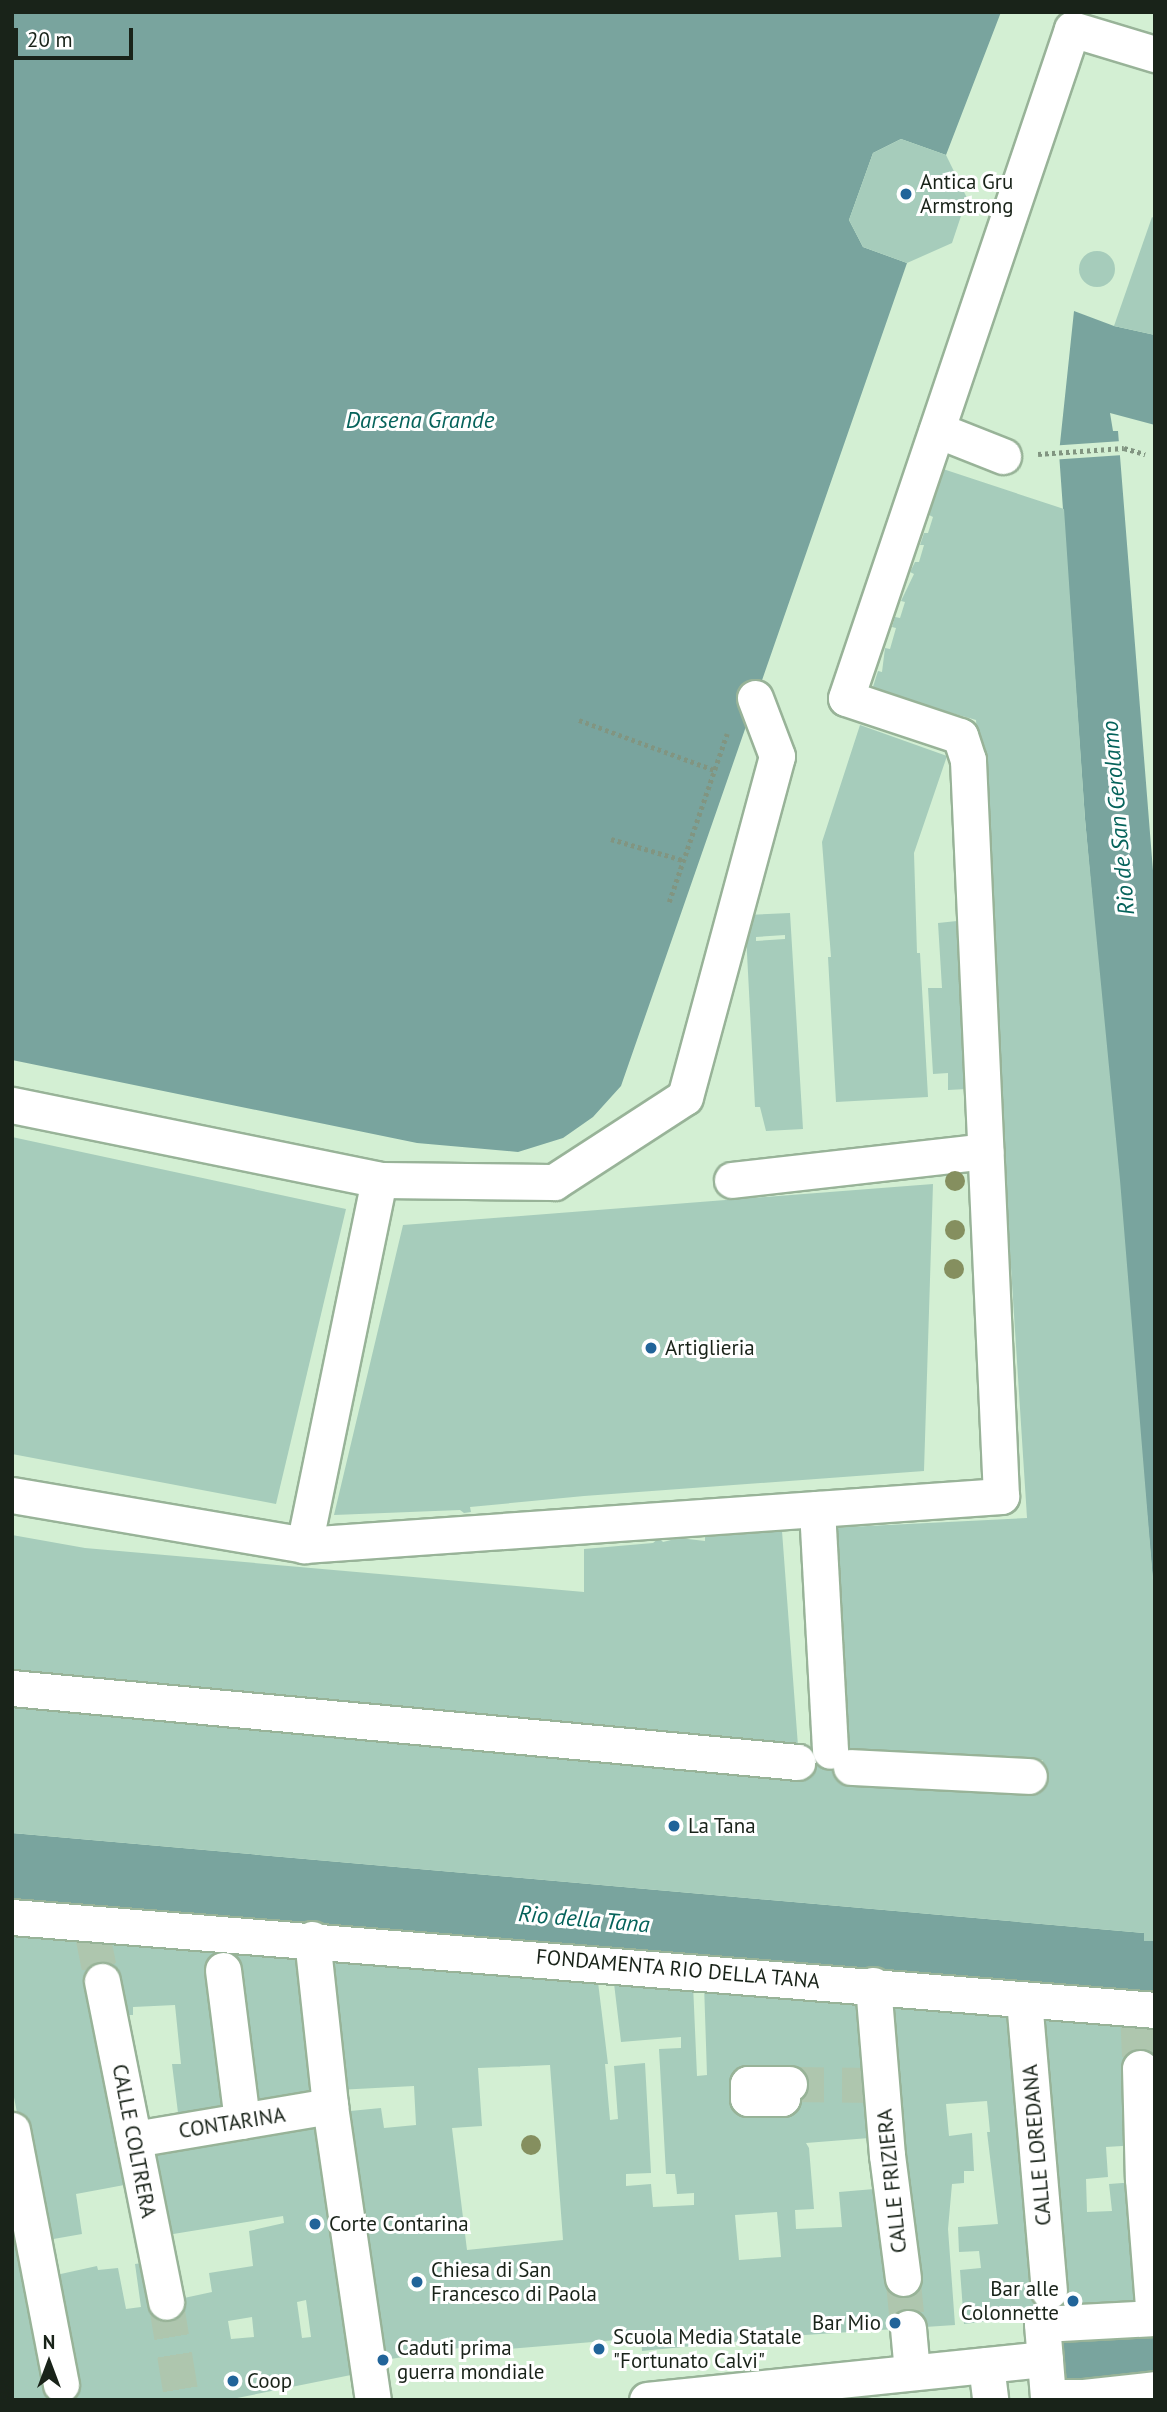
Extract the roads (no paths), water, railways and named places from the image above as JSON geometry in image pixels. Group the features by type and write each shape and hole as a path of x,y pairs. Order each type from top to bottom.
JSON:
{"street":[{"path":"12,1495 304,1545 1001,1496 968,760 960,736 846,698 1072,29 1155,54"},
{"path":"937,430 1003,456"},
{"path":"12,1105 379,1180 554,1182 685,1097 777,756 755,698"},
{"path":"732,1180 985,1151"},
{"path":"304,1545 379,1180"},
{"path":"817,1510 826,1760"},
{"path":"12,1688 1029,1776"},
{"name":"FONDAMENTA RIO DELLA TANA","path":"12,1917 221,1949 312,1939 873,1985 1144,2013"},
{"path":"312,1939 330,2106 373,2400"},
{"path":"221,1949 242,2121"},
{"name":"CALLE COLTRERA","path":"102,1981 166,2302"},
{"name":"CALLE FRIZIERA","path":"873,1985 886,2162 903,2278"},
{"name":"CALLE LOREDANA","path":"1024,2000 1050,2310 1042,2324 1045,2359"},
{"path":"1050,2310 1154,2318 1143,2179 1140,2068"},
{"name":"CONTARINA","path":"134,2139 330,2106"},
{"path":"12,2130 61,2384"},
{"path":"908,2328 930,2381"},
{"path":"648,2400 930,2381 986,2365 1045,2359 1048,2397 1084,2397 1155,2389"},
{"path":"986,2365 990,2400"}],"water":[{"name":"Darsena Grande","path":"12,12 1001,12 946,155 901,139 873,153 849,220 863,247 907,263 621,1086 593,1117 563,1138 518,1152 417,1143 12,1060"},
{"name":"Rio de San Gerolamo","path":"1074,311 1114,326 1155,335 1155,425 1110,413 1113,431 1118,431 1155,896 1155,1604 1085,819 1059,453"},
{"name":"Rio della Tana","path":"12,1833 1144,1933 1155,1941 1155,1997 12,1903"},
{"path":"1056,2332 1155,2332 1155,2381 1056,2381"}],"tunnel":[{"path":"92,1932 102,1981"},
{"path":"1138,2021 1140,2068"},
{"path":"789,2084 877,2085"},
{"path":"903,2278 908,2328"},
{"path":"166,2302 182,2400"}],"place":[{"name":"Antica Gru Armstrong","path":"906,194"},
{"name":"Artiglieria","path":"651,1348"},
{"name":"La Tana","path":"674,1826"},
{"name":"Corte Contarina","path":"315,2224"},
{"name":"Chiesa di San Francesco di Paola","path":"417,2282"},
{"name":"Bar alle Colonnette","path":"1073,2301"},
{"name":"Bar Mio","path":"895,2323"},
{"name":"Scuola Media Statale \"Fortunato Calvi\"","path":"599,2349"},
{"name":"Caduti prima guerra mondiale","path":"383,2360"},
{"name":"Coop","path":"233,2381"}]}
